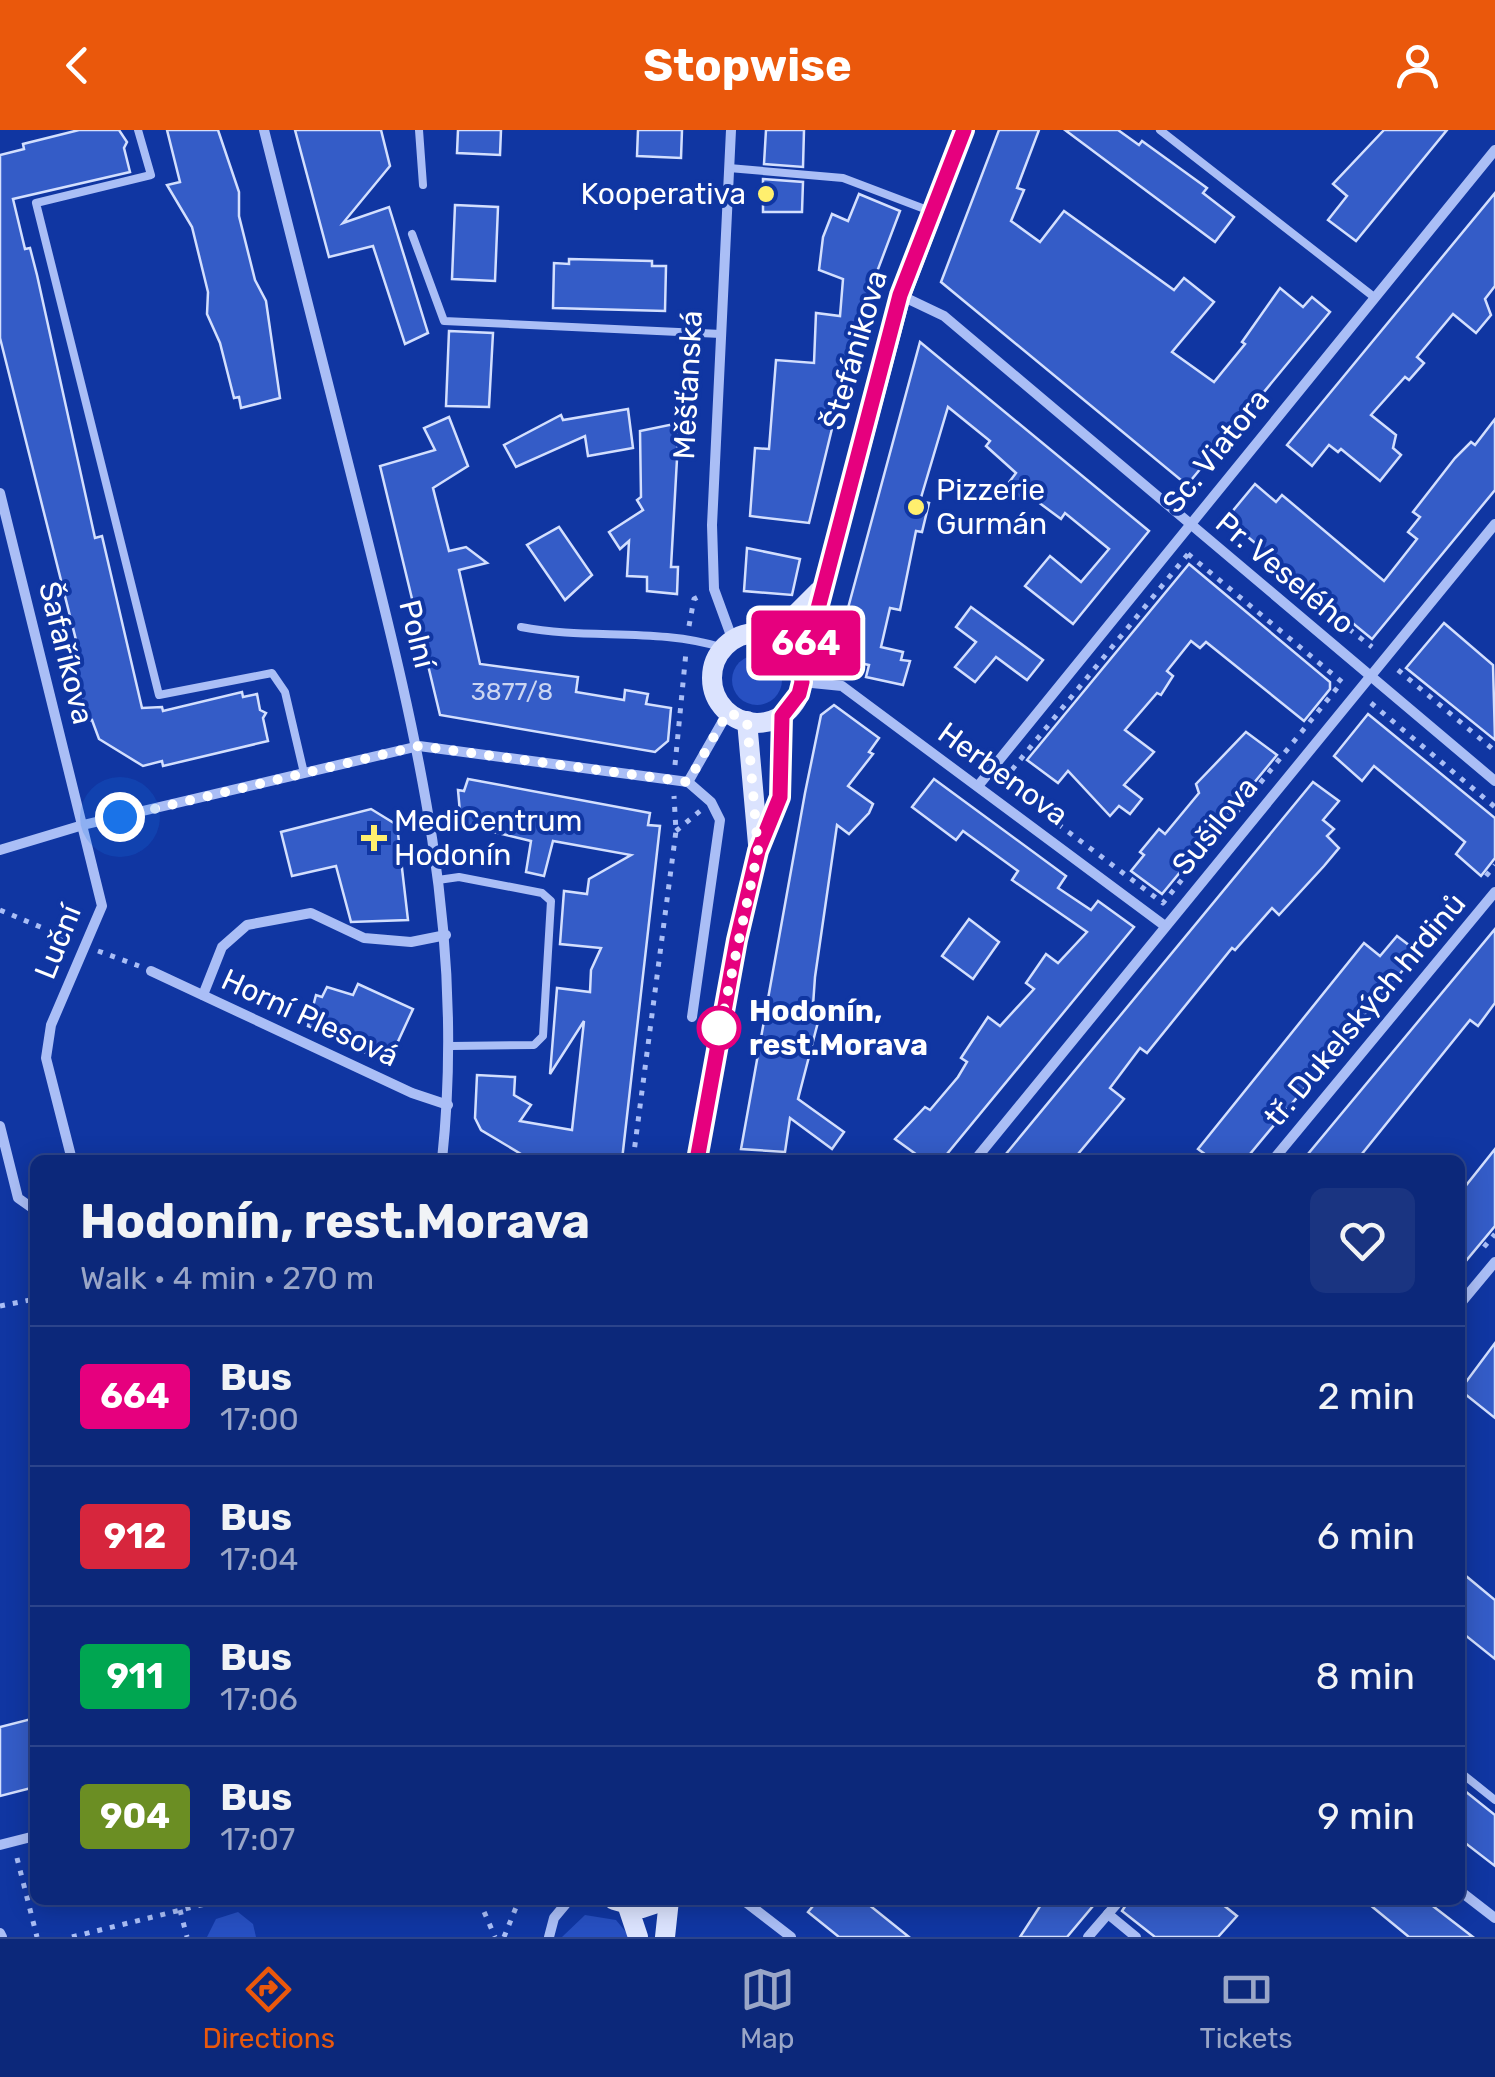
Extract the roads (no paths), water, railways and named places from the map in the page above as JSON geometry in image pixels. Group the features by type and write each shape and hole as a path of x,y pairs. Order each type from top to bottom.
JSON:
{"main road":[{"name":"Štefánikova","path":"798,657 810,637 900,295 964,130"},
{"path":"774,636 820,591"},
{"path":"697,1155 737,940 758,851 780,797 782,716 792,706 802,682 798,657 774,636 746,635 728,644 713,681 738,716 758,851"},
{"path":"738,716 782,716"},
{"path":"622,1905 638,1937"},
{"path":"664,1937 667,1905"}],"street":[{"name":"Polní","path":"264,130 419,746 446,935 451,1046 443,1155"},
{"name":"Měšťanská","path":"728,644 714,589 712,525 731,130"},
{"name":"Sc. Viatora","path":"978,786 1495,150"},
{"name":"Pr. Veselého","path":"900,295 944,316 1495,781"},
{"name":"Šafaříkova","path":"0,492 83,826"},
{"name":"Sušilova","path":"979,1155 1495,524"},
{"name":"Herbenova","path":"802,682 842,686 1166,926"},
{"path":"688,782 738,716"},
{"path":"0,850 83,826 419,746 688,782 711,802 720,820 692,1017"},
{"name":"Luční","path":"71,1155 46,1058 51,1025 102,906 83,826"},
{"name":"tř. Dukelských hrdinů","path":"1277,1155 1495,892"},
{"path":"203,995 222,947 247,925 312,913 364,938 411,942 446,935"},
{"name":"Horní Plesová","path":"152,971 412,1093 448,1105"},
{"path":"0,1126 18,1198 30,1206"},
{"path":"1465,1298 1495,1262"},
{"path":"0,1845 30,1837"},
{"path":"1465,1895 1495,1918"},
{"path":"549,1937 554,1918 565,1905"},
{"path":"749,1905 791,1937"},
{"path":"1088,1937 1116,1905"},
{"path":"1108,1914 1136,1937"}],"lane":[{"path":"138,130 151,175 36,203 159,695 272,673 285,692 304,773"},
{"path":"419,130 423,185"},
{"path":"1160,130 1374,297"},
{"path":"729,168 843,178 930,211"},
{"path":"412,234 444,322 721,334"},
{"path":"522,627 554,633 687,636 728,644"},
{"path":"438,880 460,878 542,892 550,901 543,1036 534,1046 451,1046"},
{"path":"1465,1776 1495,1800"}],"place":[{"name":"Kooperativa","path":"766,194"},
{"name":"Pizzerie Gurmán","path":"916,507"},
{"name":"MediCentrum Hodonín","path":"374,838"},
{"name":"Hodonín, rest.Morava","path":"719,1028"}]}
